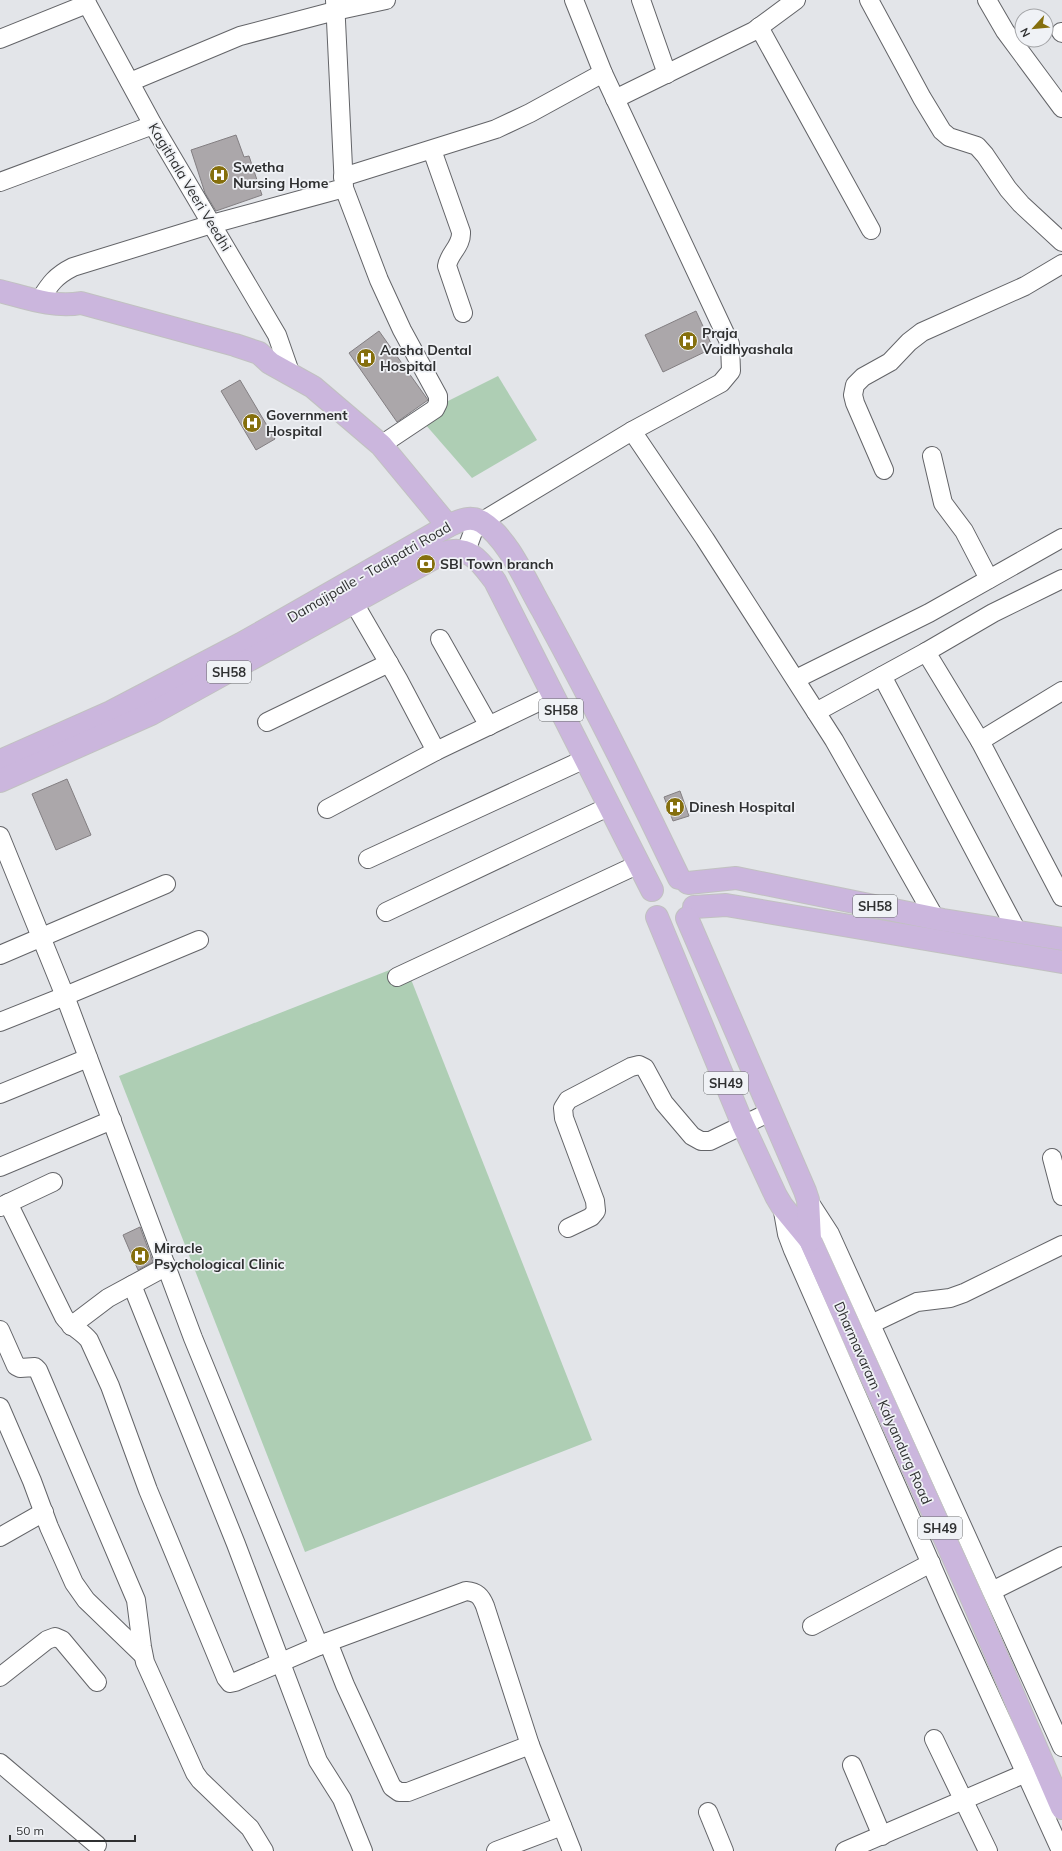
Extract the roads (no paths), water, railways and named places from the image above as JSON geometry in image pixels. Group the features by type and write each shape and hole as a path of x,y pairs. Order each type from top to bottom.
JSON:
{"main road":[{"path":"0,291 39,301 66,305 82,316 254,365 270,363 313,387 381,445 448,526"},
{"name":"Damajipalle - Tadipatri Road","path":"0,761 111,712 241,644 448,526 469,518 481,522"},
{"name":"SH58","path":"481,522 501,541 512,556 567,655 684,881 695,894 690,913 681,922 668,922 656,917 650,904 650,896 652,890 661,880 672,877 684,881 736,878 927,916 1062,939"},
{"name":"Damajipalle - Tadipatri Road","path":"0,781 151,714 443,553 459,551"},
{"name":"SH58","path":"459,551 480,561 495,581 652,890"},
{"name":"SH58","path":"690,913 726,905 1062,962"},
{"name":"Dharmavaram - Kalyandurg Road","path":"690,913 770,1112 808,1200 812,1245"},
{"path":"916,937 927,916"},
{"name":"Dharmavaram - Kalyandurg Road","path":"656,917 743,1125 782,1206 812,1245 973,1601 1062,1808"}],"street":[{"path":"130,82 240,36 335,6 386,0"},
{"path":"448,526 452,541 459,551 481,522 632,430 721,383 731,371 730,344 603,73 574,0"},
{"path":"641,0 667,74"},
{"path":"616,99 759,27 796,0"},
{"path":"869,0 922,98 942,131 949,137 977,146 985,155 1008,189 1062,242"},
{"path":"987,0 1005,31 1062,108"},
{"path":"0,39 86,2"},
{"name":"Kagithala Veeri Veedhi","path":"86,2 154,126 277,335 291,375"},
{"path":"335,6 343,182 379,280 402,330 438,396 438,403 435,409 381,445"},
{"path":"759,27 871,230"},
{"path":"39,301 50,283 60,274 74,267 343,182 496,129 603,73"},
{"path":"0,182 154,126"},
{"path":"432,150 461,232 462,239 448,260 447,266 463,313"},
{"path":"884,470 855,403 853,395 855,385 863,377 890,362 909,342 922,332 1025,286 1062,264"},
{"path":"632,430 834,740 927,916"},
{"path":"932,456 939,493 943,503 964,531 989,579"},
{"path":"796,680 929,613 1062,538"},
{"path":"816,712 926,652 993,613 1062,579"},
{"path":"354,603 389,663 436,751"},
{"path":"440,639 489,726"},
{"path":"926,652 980,741 1062,897"},
{"path":"267,722 389,663"},
{"path":"882,676 1017,931"},
{"path":"980,741 1062,691"},
{"path":"327,810 436,751 553,695"},
{"path":"368,858 585,759"},
{"path":"386,912 610,806"},
{"path":"0,836 65,996 193,1338 323,1644 345,1685 392,1787 399,1792 408,1792 530,1745"},
{"path":"398,977 639,864"},
{"path":"0,955 166,884"},
{"path":"0,1022 199,940"},
{"path":"0,1094 88,1058"},
{"path":"568,1228 591,1217 596,1211 594,1201 564,1118 563,1108 568,1100 632,1067 639,1065 645,1068 664,1103 692,1136 701,1141 710,1141 770,1112"},
{"path":"0,1167 112,1120"},
{"path":"1052,1158 1062,1196"},
{"path":"53,1182 4,1205 64,1317 71,1326 85,1335 89,1340 110,1386 148,1490 226,1678 230,1682 235,1682 323,1644 466,1591 475,1592 481,1598 485,1606 530,1745 572,1851"},
{"path":"808,1200 830,1234 1062,1747"},
{"path":"782,1206 787,1234 792,1250 1061,1851"},
{"path":"871,1324 917,1302 950,1298 964,1293 1062,1245"},
{"path":"71,1326 108,1298 167,1266"},
{"path":"132,1285 282,1662 318,1761 342,1799 363,1851"},
{"path":"0,1330 16,1366 20,1368 35,1366 38,1370 136,1600 143,1655 195,1773 200,1780 250,1828 264,1851"},
{"path":"0,1407 28,1471 52,1535 79,1591 86,1600 143,1655"},
{"path":"0,1537 44,1512"},
{"path":"992,1591 1062,1556"},
{"path":"812,1626 931,1563"},
{"path":"0,1677 47,1640 55,1637 62,1640 97,1682"},
{"path":"934,1740 988,1851"},
{"path":"0,1763 97,1845"},
{"path":"852,1765 882,1836"},
{"path":"845,1851 1026,1773"},
{"path":"708,1812 724,1851"},
{"path":"496,1851 562,1826"}],"place":[{"name":"Swetha Nursing Home","path":"219,175"},
{"name":"Praja Vaidhyashala","path":"688,341"},
{"name":"Aasha Dental Hospital","path":"366,358"},
{"name":"Government Hospital","path":"252,423"},
{"name":"SBI Town branch","path":"426,564"},
{"name":"Dinesh Hospital","path":"675,807"},
{"name":"Miracle Psychological Clinic","path":"140,1256"}]}
